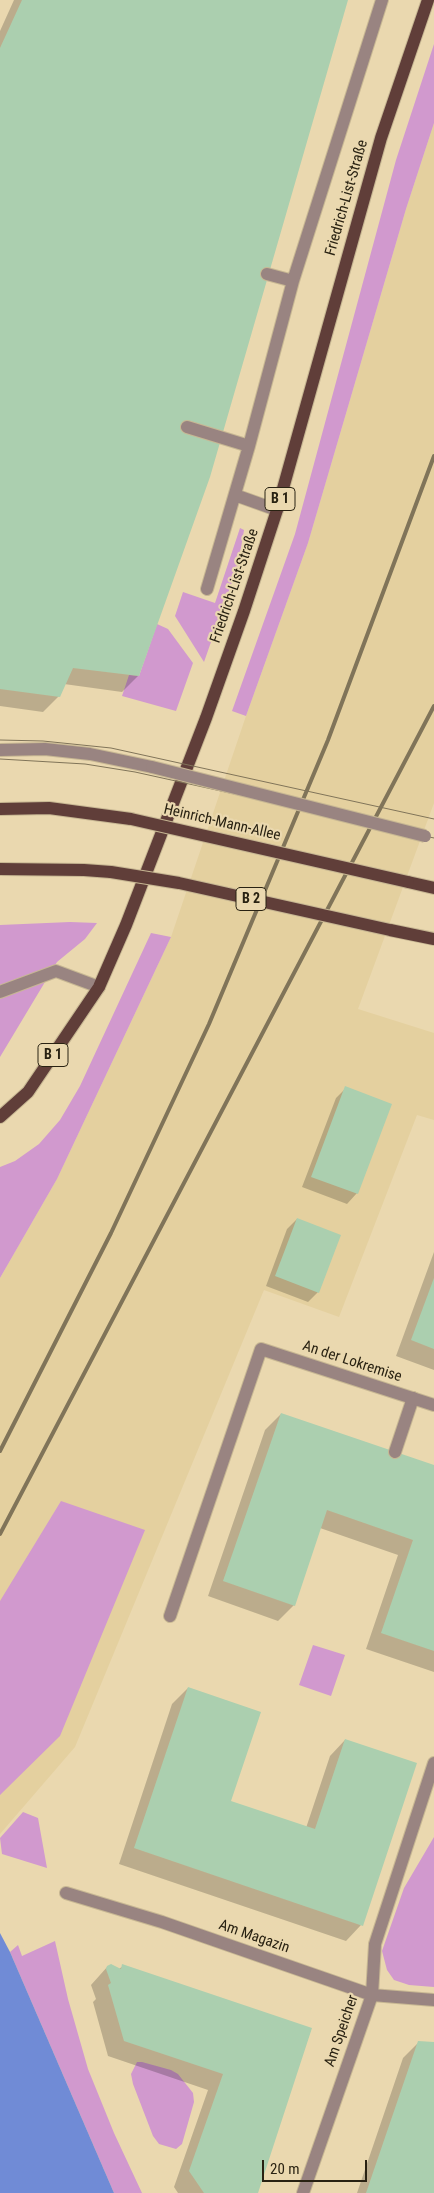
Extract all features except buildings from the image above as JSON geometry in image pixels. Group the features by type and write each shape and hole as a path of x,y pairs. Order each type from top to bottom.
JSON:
{"main road":[{"name":"Friedrich-List-Straße","path":"0,1117 28,1092 99,987 126,925 206,718 277,510 381,138 428,0"},
{"name":"Heinrich-Mann-Allee","path":"0,809 49,808 131,819 434,888"},
{"name":"B 2","path":"0,868 110,872 179,883 434,939"}],"street":[{"path":"207,589 249,446 293,281 382,0"},
{"path":"267,274 293,281"},
{"path":"187,427 249,446"},
{"path":"235,495 277,510"},
{"path":"0,750 46,749 90,754 152,767 430,836"},
{"path":"0,992 56,971 99,987"},
{"name":"An der Lokremise","path":"170,1616 261,1349 434,1405"},
{"path":"395,1452 413,1398"},
{"name":"Am Speicher","path":"303,2193 372,1994 375,1944 434,1763"},
{"name":"Am Magazin","path":"66,1893 162,1922 372,1994 434,2000"}],"shaded area":[{"path":"434,44 434,123 406,209 308,543 246,716 232,711 295,534 396,160"},
{"path":"434,123 434,803 358,1009 434,1033 434,1120 417,1115 339,1317 264,1290 75,1747 0,1834 0,1278 57,1179 171,937 246,716 308,543 406,209"},
{"path":"240,528 244,530 238,565 204,662 175,616 183,592 215,603"},
{"path":"157,624 168,629 193,663 176,711 122,696 129,675 139,676"},
{"path":"70,922 97,923 85,939 57,962 0,1057 0,925"},
{"path":"151,933 171,937 57,1179 0,1278 0,1167 15,1161 39,1144 60,1120 80,1086"},
{"path":"61,1501 145,1530 60,1736 0,1795 0,1601"},
{"path":"313,1645 345,1655 331,1696 299,1685"},
{"path":"23,1812 38,1818 47,1868 2,1854 0,1838"},
{"path":"434,1837 434,1987 409,1985 394,1980 387,1970 382,1951 404,1888"},
{"path":"55,1941 68,1999 88,2069 114,2133 142,2193 114,2193 10,1952 18,1945 22,1956"},
{"path":"137,2062 171,2070 178,2074 193,2093 194,2102 182,2144 176,2149 159,2144 153,2136 133,2084 131,2074"}],"water":[{"path":"0,1933 10,1952 114,2193 0,2193"}],"tram line":[{"path":"0,740 43,741 111,748 434,819"},
{"path":"0,759 85,764 135,772 434,838"}],"railway":[{"path":"0,1451 111,1233 209,1024 328,740 434,456"},
{"path":"0,1534 434,706"}]}
